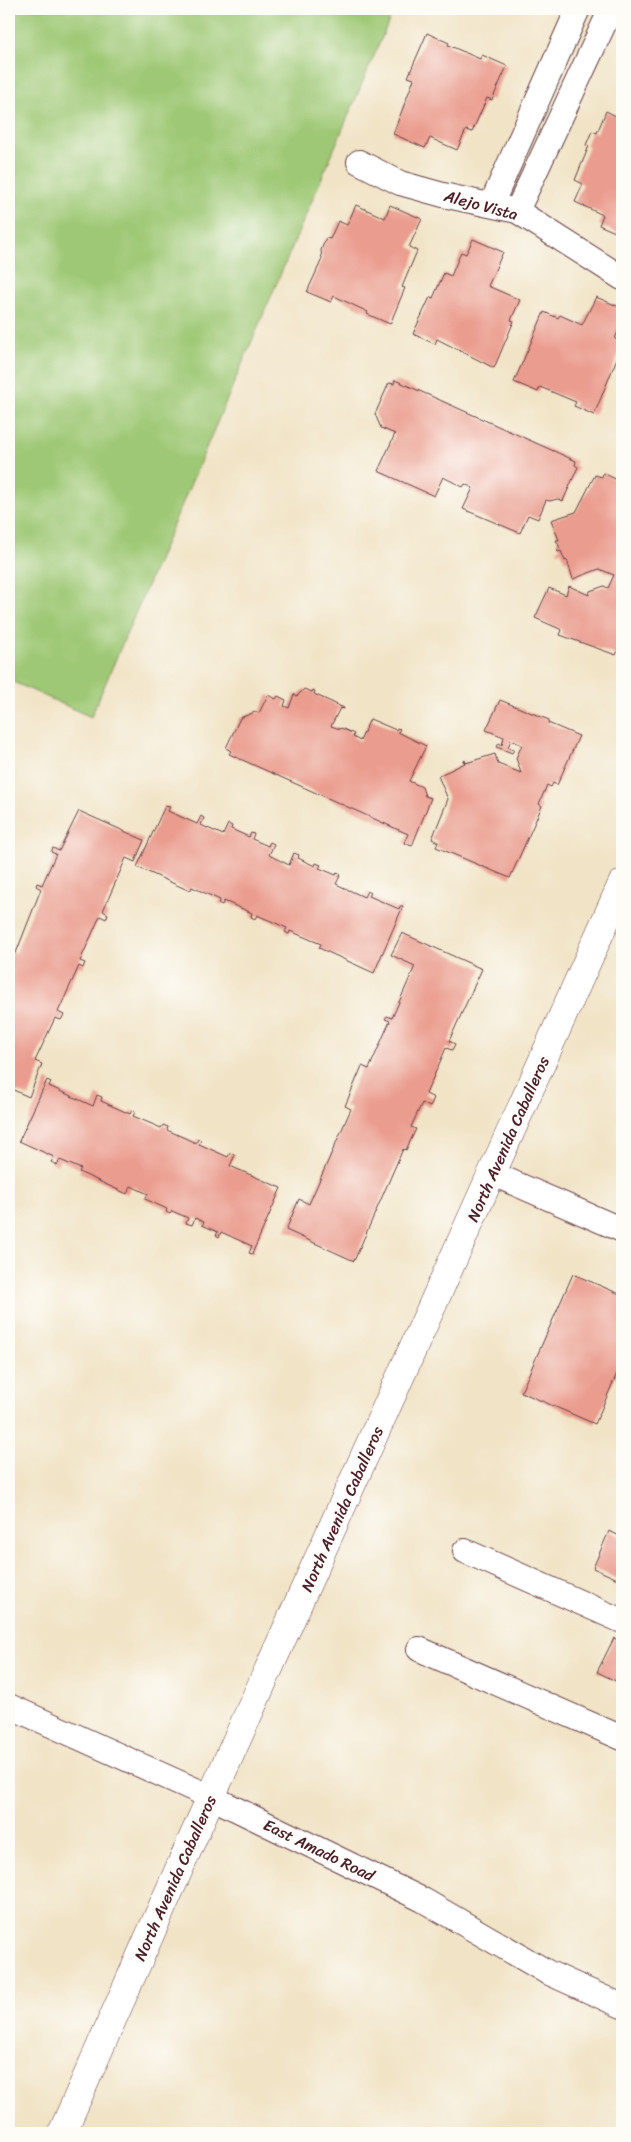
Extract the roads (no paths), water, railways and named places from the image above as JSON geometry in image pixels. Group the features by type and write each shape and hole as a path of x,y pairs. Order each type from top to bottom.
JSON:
{"street":[{"path":"491,205 578,9"},
{"path":"517,211 611,9"},
{"path":"616,9 622,11"},
{"path":"525,127 551,139"},
{"name":"Alejo Vista","path":"359,162 400,183 517,211 622,278"},
{"name":"North Avenida Caballeros","path":"62,2133 622,884"},
{"path":"493,1174 622,1230"},
{"path":"465,1551 622,1621"},
{"path":"418,1649 622,1738"},
{"name":"East Amado Road","path":"9,1706 211,1798 423,1900 547,1972 622,2006"}]}
